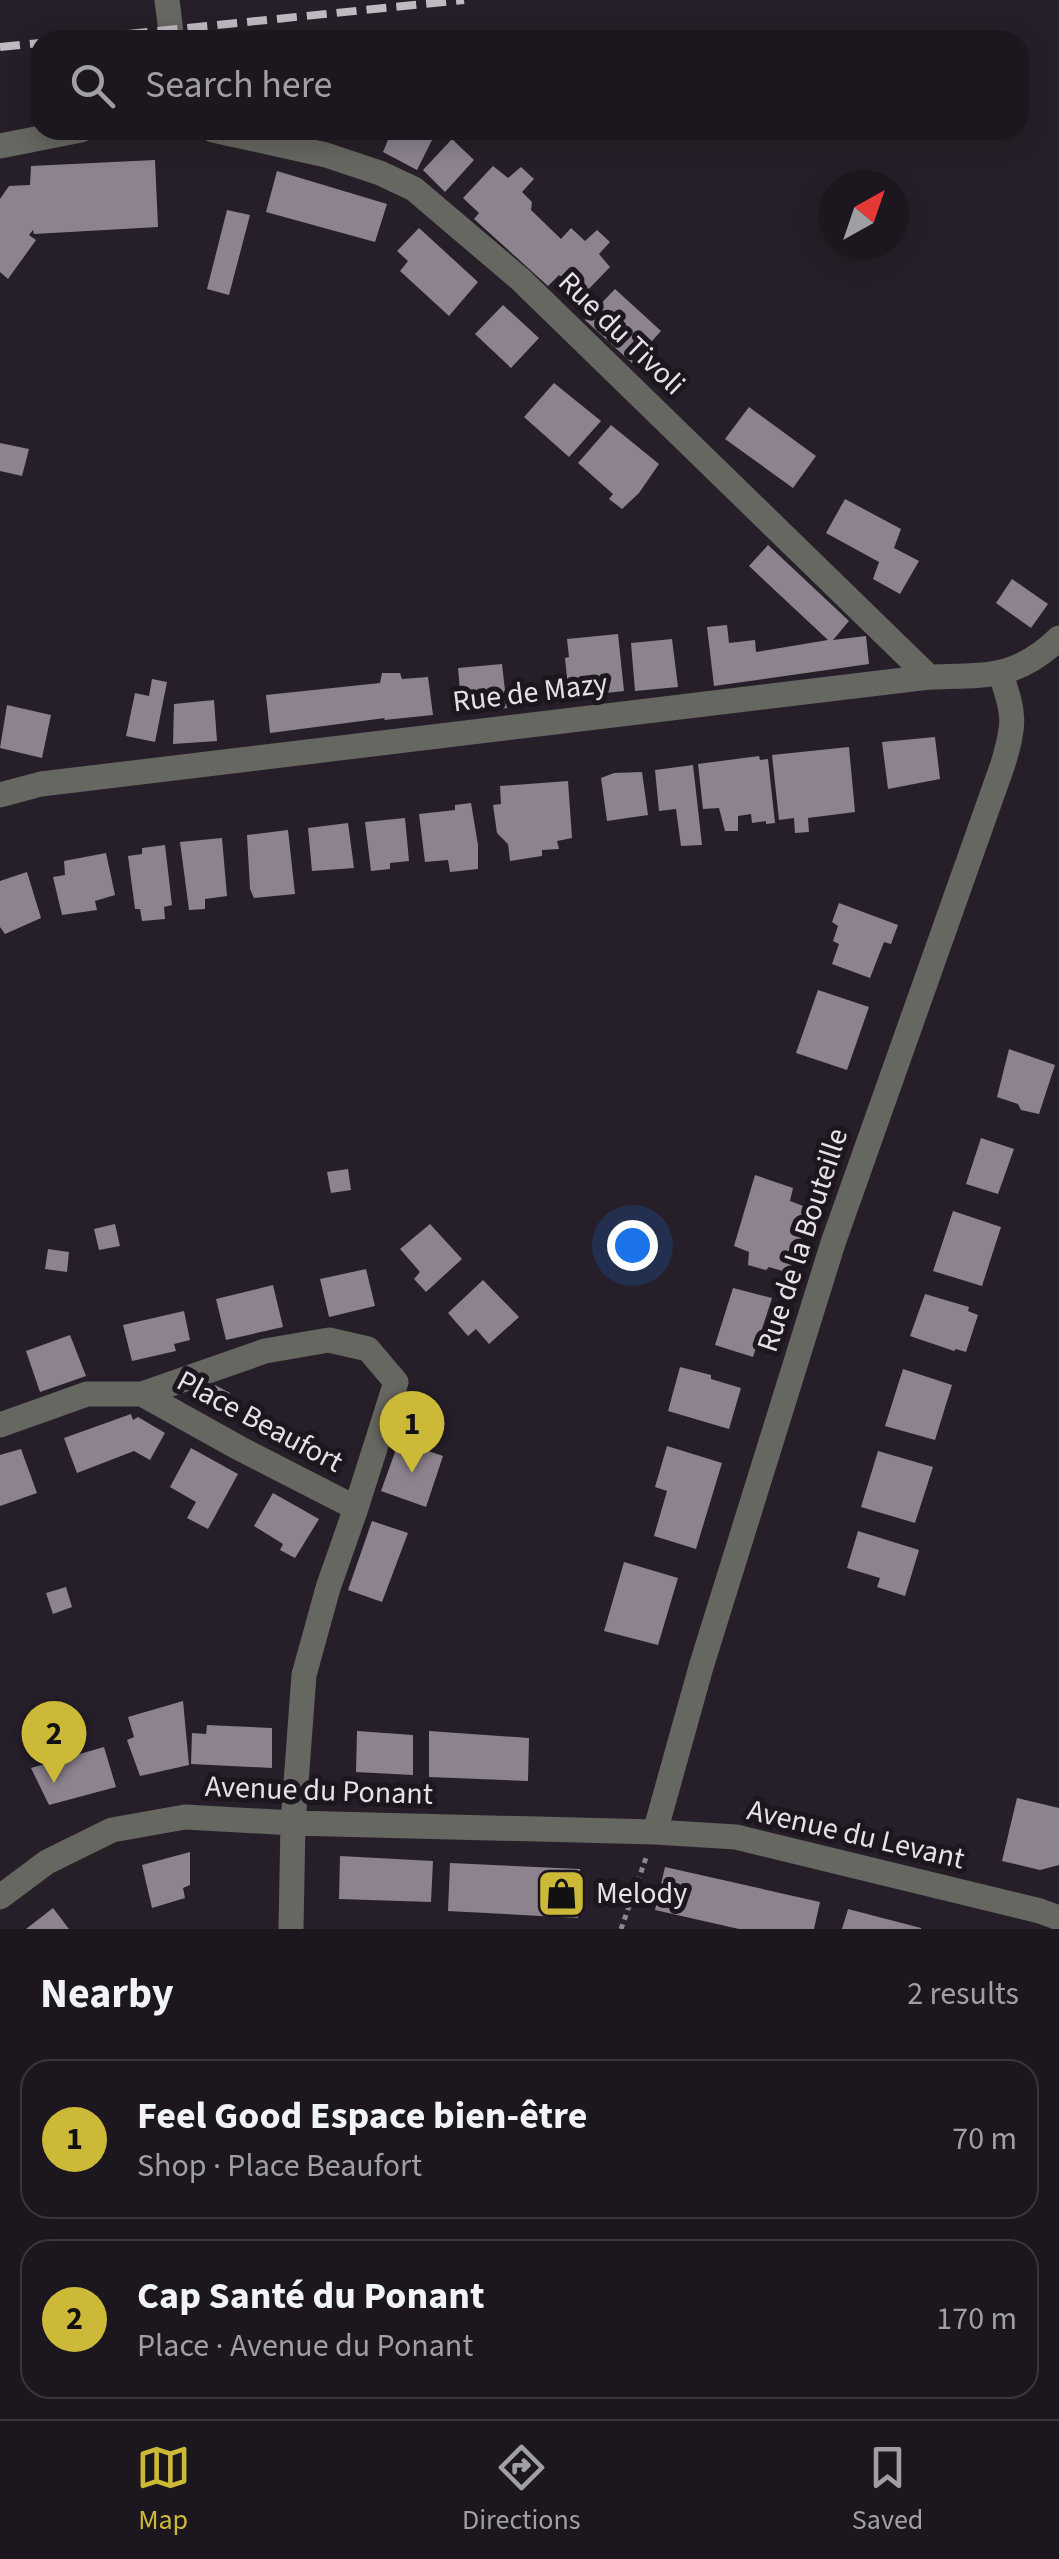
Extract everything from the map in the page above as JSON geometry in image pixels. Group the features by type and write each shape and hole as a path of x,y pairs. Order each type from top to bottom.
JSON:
{"street":[{"path":"167,0 171,30"},
{"path":"0,146 30,140"},
{"name":"Rue du Tivoli","path":"258,140 326,155 380,173 433,204 520,279 929,677"},
{"name":"Rue de Mazy","path":"0,794 61,782 929,677 1001,675 1038,657 1059,638"},
{"name":"Rue de la Bouteille","path":"655,1832 700,1667 833,1243 1014,728 1001,675"},
{"name":"Place Beaufort","path":"329,1340 368,1349 396,1382 356,1508 142,1394 265,1351 329,1340"},
{"path":"0,1425 87,1394 142,1394"},
{"path":"291,1929 292,1824 304,1675 356,1508"},
{"name":"Avenue du Ponant","path":"0,1897 47,1862 112,1830 185,1817 292,1824 655,1832"},
{"name":"Avenue du Levant","path":"655,1832 736,1837 1052,1912"}],"path":[{"path":"621,1929 655,1832"}],"building":[{"path":"388,140 432,140 417,170 383,152"},
{"path":"451,140 474,160 445,192 423,170"},
{"path":"155,160 158,227 34,234 33,230 29,235 36,240 8,279 0,272 0,199 9,186 30,185 31,166"},
{"path":"493,166 508,178 521,167 534,179 522,192 532,202 531,210 561,239 571,228 585,241 597,230 610,242 599,254 610,267 583,295 559,275 548,286 474,219 479,213 463,198"},
{"path":"277,171 387,204 375,242 266,212"},
{"path":"227,210 250,215 229,295 207,289"},
{"path":"419,228 478,282 449,316 400,271 408,261 397,251"},
{"path":"615,289 661,331 632,363 585,320"},
{"path":"503,305 539,338 511,368 475,334"},
{"path":"554,383 601,421 569,457 524,417"},
{"path":"749,407 816,456 793,488 725,439"},
{"path":"611,425 659,464 622,509 609,499 613,494 578,463"},
{"path":"0,443 29,449 22,476 0,471"},
{"path":"845,499 901,529 894,548 919,561 900,594 873,579 879,562 826,533"},
{"path":"768,545 849,621 833,640 866,636 869,664 714,686 707,627 727,625 729,643 755,640 756,652 828,640 749,566"},
{"path":"1012,579 1048,604 1031,628 996,603"},
{"path":"618,634 624,691 569,697 567,639"},
{"path":"672,639 678,687 635,691 631,643"},
{"path":"502,664 507,708 462,713 458,668"},
{"path":"382,673 400,673 402,679 428,677 433,715 270,733 266,695 380,683"},
{"path":"152,679 167,682 155,742 126,736 135,693 149,696"},
{"path":"214,700 217,741 173,744 174,704"},
{"path":"7,705 51,715 42,758 0,748"},
{"path":"935,737 940,779 888,789 882,742"},
{"path":"849,747 855,812 808,818 809,832 795,833 794,818 779,820 772,755"},
{"path":"759,756 760,760 768,759 775,823 752,823 751,814 738,816 738,831 725,831 719,808 703,809 698,764"},
{"path":"693,765 702,845 681,846 676,809 659,811 655,770"},
{"path":"642,772 648,815 607,821 601,778 614,773"},
{"path":"568,781 572,838 557,841 559,849 542,850 542,856 510,861 508,844 497,833 493,805 501,804 500,786"},
{"path":"471,803 478,869 450,872 448,860 425,862 419,814 455,810 455,805"},
{"path":"405,818 409,861 371,871 365,822"},
{"path":"348,823 354,868 312,871 308,828"},
{"path":"288,830 295,894 254,898 247,835"},
{"path":"222,838 227,896 205,899 205,909 189,910 180,842"},
{"path":"165,845 172,905 164,907 165,919 142,921 140,909 135,909 128,856 142,854 142,848"},
{"path":"106,853 115,895 95,901 97,910 62,915 53,877 65,875 64,861"},
{"path":"27,872 41,918 5,934 0,927 0,881"},
{"path":"839,903 898,925 891,944 884,942 870,978 832,964 839,944 833,941 838,926 832,922"},
{"path":"818,990 869,1007 847,1070 796,1053"},
{"path":"1009,1049 1055,1065 1039,1114 1021,1110 1018,1104 997,1097"},
{"path":"981,1138 1014,1149 998,1194 966,1184"},
{"path":"348,1169 351,1190 331,1193 327,1172"},
{"path":"755,1175 793,1188 790,1201 811,1209 789,1273 748,1265 749,1252 734,1246"},
{"path":"953,1211 1001,1227 982,1286 933,1271"},
{"path":"115,1224 120,1246 99,1250 94,1229"},
{"path":"430,1224 462,1259 426,1292 414,1279 420,1272 400,1249"},
{"path":"48,1249 69,1252 67,1272 45,1269"},
{"path":"366,1269 375,1306 329,1317 320,1279"},
{"path":"483,1280 519,1317 489,1344 476,1329 468,1336 448,1313"},
{"path":"273,1285 283,1327 226,1340 216,1299"},
{"path":"733,1288 772,1298 753,1357 715,1345"},
{"path":"925,1294 969,1307 968,1311 978,1315 966,1352 910,1336"},
{"path":"184,1311 190,1340 174,1344 176,1351 132,1361 123,1325"},
{"path":"70,1335 86,1376 40,1392 26,1351"},
{"path":"680,1367 741,1388 729,1429 668,1411"},
{"path":"903,1369 952,1385 935,1440 885,1426"},
{"path":"215,1385 230,1393 221,1409 206,1400"},
{"path":"131,1414 133,1420 138,1417 165,1433 150,1460 134,1451 77,1473 64,1438"},
{"path":"399,1441 443,1456 426,1507 381,1491"},
{"path":"667,1446 722,1463 696,1549 654,1536 667,1491 655,1487"},
{"path":"191,1448 238,1474 208,1529 187,1518 196,1502 170,1487"},
{"path":"21,1449 37,1493 0,1506 0,1455"},
{"path":"878,1451 933,1467 915,1523 861,1507"},
{"path":"273,1493 319,1519 295,1558 280,1550 283,1544 254,1526"},
{"path":"372,1521 408,1533 382,1602 348,1590"},
{"path":"858,1531 919,1550 905,1596 877,1587 880,1578 847,1568"},
{"path":"624,1562 678,1578 658,1645 604,1631"},
{"path":"66,1587 72,1607 53,1614 46,1593"},
{"path":"183,1701 189,1765 140,1776 127,1740 134,1737 128,1717"},
{"path":"207,1725 272,1728 272,1768 191,1764 192,1733 206,1734"},
{"path":"357,1731 413,1735 413,1775 356,1772"},
{"path":"429,1731 529,1738 528,1781 429,1777"},
{"path":"104,1747 116,1787 49,1805 31,1768"},
{"path":"1017,1798 1059,1808 1059,1865 1040,1870 1002,1861"},
{"path":"190,1852 190,1885 183,1888 185,1898 152,1908 142,1865"},
{"path":"340,1856 433,1861 431,1902 339,1899"},
{"path":"450,1863 580,1869 578,1918 448,1911"},
{"path":"665,1867 820,1902 814,1929 739,1929 655,1910"},
{"path":"53,1908 69,1929 26,1929"},
{"path":"848,1909 921,1928 921,1929 842,1929"}],"railway":[{"path":"167,30 464,0"},
{"path":"0,47 30,44"}],"place":[{"name":"Feel Good Espace bien-être","path":"412,1473"},
{"name":"Cap Santé du Ponant","path":"54,1783"},
{"name":"Melody","path":"561,1893"}]}
